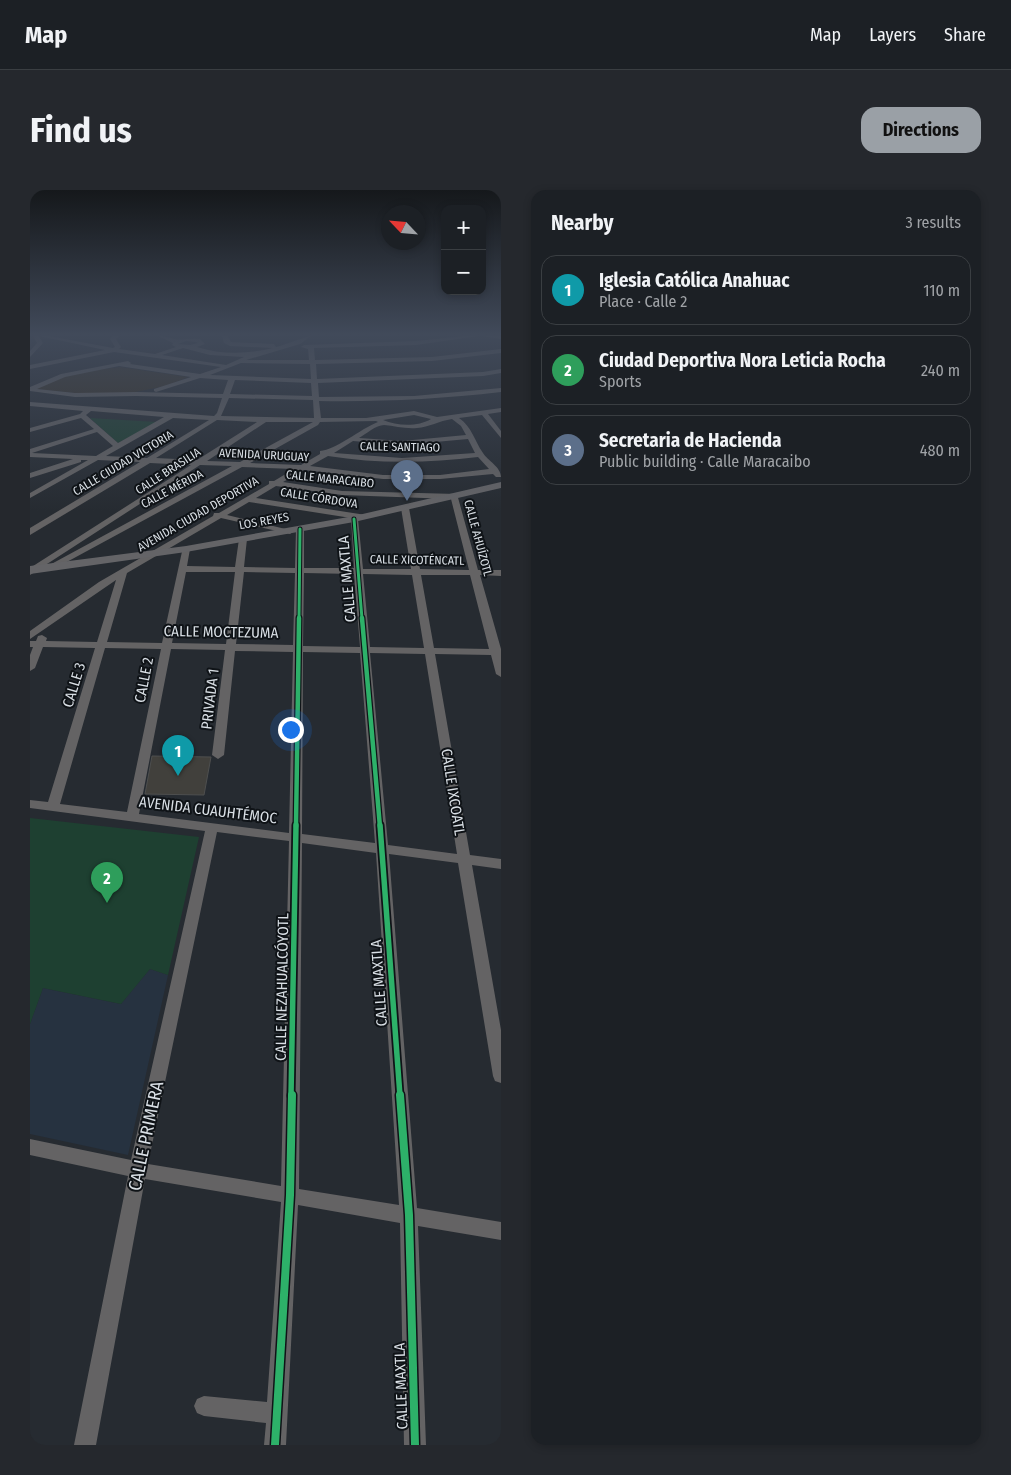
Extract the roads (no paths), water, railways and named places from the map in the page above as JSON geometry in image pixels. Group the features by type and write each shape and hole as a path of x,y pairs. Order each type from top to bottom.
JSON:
{"main road":[{"name":"LOS REYES","path":"31,571 295,530 405,508 501,485"}],"street":[{"path":"57,395 79,397 118,395"},
{"path":"30,430 82,415 88,409 138,395"},
{"path":"176,395 315,400 352,395"},
{"path":"315,395 318,420"},
{"path":"392,395 402,413"},
{"path":"471,395 476,400"},
{"path":"217,418 227,397"},
{"path":"30,404 171,416 380,421 403,426 432,423 436,418"},
{"path":"30,412 52,406"},
{"path":"380,421 402,413 436,418 484,409 501,410"},
{"path":"484,409 501,436"},
{"path":"82,415 117,446"},
{"path":"30,496 171,416"},
{"path":"452,416 462,423 480,455 499,474"},
{"name":"CALLE CIUDAD VICTORIA","path":"30,532 217,418"},
{"name":"CALLE BRASILIA","path":"31,571 201,463 266,419"},
{"name":"CALLE MÉRIDA","path":"49,568 314,425 318,420"},
{"name":"AVENIDA CIUDAD DEPORTIVA","path":"30,630 76,595 144,554 380,421"},
{"path":"30,450 98,430"},
{"path":"347,439 402,443 471,437"},
{"name":"CALLE SANTIAGO","path":"323,453 366,459 412,460 480,455"},
{"name":"AVENIDA URUGUAY","path":"30,454 299,467 360,476 407,478 499,474"},
{"path":"30,476 85,457"},
{"name":"CALLE MARACAIBO","path":"272,483 351,493 452,497"},
{"name":"CALLE AHUÍZOTL","path":"452,497 498,652 501,674"},
{"name":"CALLE CÓRDOVA","path":"246,498 359,518"},
{"name":"CALLE IXCOATL","path":"405,508 431,651 501,1076"},
{"path":"216,515 295,530"},
{"name":"AVENIDA CIUDAD DEPORTIVA","path":"30,636 123,572 216,515"},
{"name":"CALLE MAXTLA","path":"359,518 359,571 409,1215 415,1445"},
{"name":"CALLE NEZAHUALCÓYOTL","path":"275,1445 290,1195 300,570 295,530"},
{"name":"PRIVADA 1","path":"218,755 243,539"},
{"name":"CALLE 2","path":"132,817 186,548"},
{"name":"CALLE XICOTÉNCATL","path":"183,569 501,573"},
{"name":"CALLE 3","path":"53,807 123,572"},
{"path":"30,668 35,644 47,623"},
{"name":"CALLE MOCTEZUMA","path":"35,644 498,652"},
{"name":"AVENIDA CUAUHTÉMOC","path":"30,804 501,864"},
{"name":"CALLE PRIMERA","path":"85,1445 138,1170 212,827"},
{"path":"31,1151 501,1231"},
{"path":"204,1406 278,1414"}],"place":[{"name":"Secretaria de Hacienda","path":"407,501"},
{"name":"Iglesia Católica Anahuac","path":"178,776"},
{"name":"Ciudad Deportiva Nora Leticia Rocha","path":"107,903"}]}
